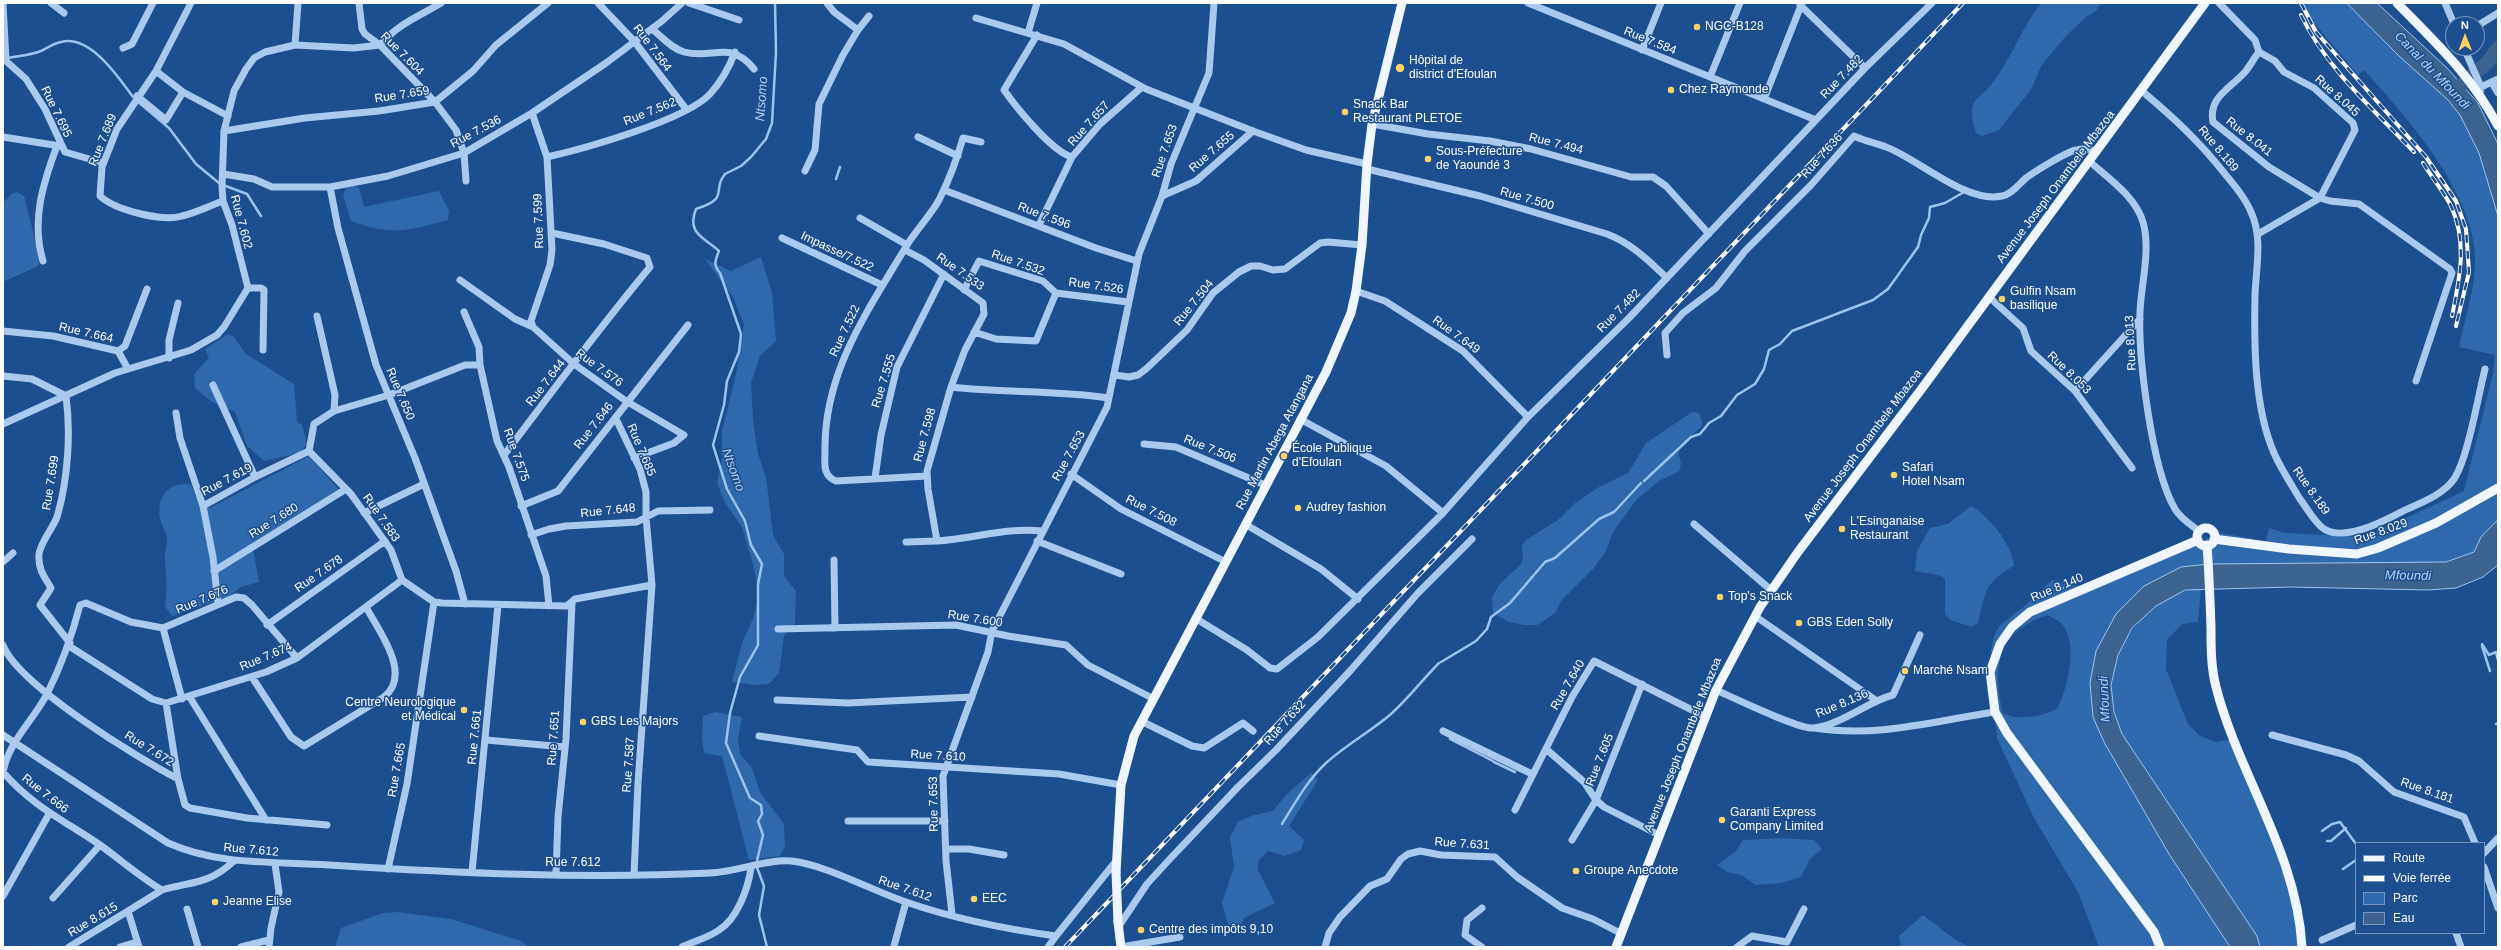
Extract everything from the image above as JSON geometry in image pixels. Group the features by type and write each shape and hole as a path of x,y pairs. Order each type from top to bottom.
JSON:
{"main road":[{"name":"Rue Martin Abega Atangana","path":"1121,947 1118,924 1116,861 1120,785 1128,753 1152,698 1300,419 1342,335 1356,291 1362,245 1367,167 1372,124 1402,3"},
{"name":"Avenue Joseph Onambele Mbazoa","path":"1616,947 1716,690 1755,616 1771,590 2142,91 2205,3"},
{"path":"2397,3 2480,90 2498,126"},
{"name":"Rue 8.029","path":"2211,542 2357,554 2378,548 2436,523 2498,488"},
{"path":"2211,542 2202,545 2199,536 2210,529 2214,534 2211,542 2208,564 2212,659 2215,686 2234,739 2286,864 2296,901 2302,947"},
{"name":"Rue 8.140","path":"2160,947 2154,932 2007,733 1995,712 1990,672 2000,644 2012,627 2030,612 2199,536"}],"street":[{"name":"Rue 7.695","path":"3,3 6,61 26,79 46,110 59,146 71,155 103,163"},
{"path":"51,3 64,13"},
{"path":"123,48 132,44 153,3"},
{"name":"Rue 7.689","path":"191,3 156,71 137,96 117,129 103,163 100,196 105,201 137,214 180,217 223,201"},
{"path":"295,45 298,3"},
{"name":"Rue 7.604","path":"359,3 362,29 380,45 435,102 456,130 464,153 466,181"},
{"path":"380,45 388,34 419,14 441,3"},
{"name":"Rue 7.564","path":"598,3 634,40 686,109"},
{"name":"Rue 7.536","path":"223,174 254,179 272,187 330,187 388,176 464,153 532,113 606,63 634,40 652,29 682,3"},
{"path":"689,3 739,20"},
{"path":"827,3 834,12 858,30"},
{"path":"1028,33 1037,3"},
{"name":"Rue 7.653","path":"952,914 946,849 943,782 945,768 972,697 992,631 1009,603 1037,541 1071,474 1100,423 1109,398 1128,302 1144,236 1162,196 1170,164 1209,73 1214,3"},
{"name":"Rue 7.584","path":"1528,3 1816,120"},
{"path":"1642,50 1661,3"},
{"path":"1710,77 1740,3"},
{"name":"Rue 7.482","path":"1195,618 1273,669 1281,667 1318,638 1443,514 1528,417 1667,278 1865,68 1932,3"},
{"path":"2219,3 2255,40 2259,52"},
{"path":"2445,3 2451,16"},
{"name":"Rue 7.659","path":"224,131 304,118 379,111 435,102 473,71 496,45 544,4"},
{"path":"1764,99 1801,4 1865,68"},
{"path":"2485,21 2498,13"},
{"path":"804,171 815,150 819,104 843,55 858,30 869,16"},
{"name":"Rue 7.500","path":"976,18 1037,35 1080,52 1142,87 1193,108 1306,150 1480,196 1607,234 1620,239 1644,256 1667,278"},
{"path":"652,29 674,48 686,52 735,52 747,60 754,69"},
{"path":"1037,35 1004,90 1028,121 1060,149 1072,157"},
{"name":"Rue 7.602","path":"248,288 232,225 223,201 224,131 234,90 254,58 265,52 295,45 354,48 380,45"},
{"name":"Rue 7.562","path":"547,157 605,142 686,109 709,95 728,70 735,52"},
{"name":"Rue 8.045","path":"2259,52 2275,61 2284,72 2314,88 2353,123 2355,130 2320,198"},
{"name":"Rue 8.041","path":"2259,52 2245,72 2226,87 2216,101 2211,111 2213,122 2269,167 2320,198"},
{"path":"2467,56 2480,90 2495,81 2498,93"},
{"path":"156,71 183,92 228,116"},
{"name":"Rue 7.657","path":"1039,225 1072,157 1100,124 1142,87"},
{"name":"Rue 8.189","path":"2142,91 2184,126 2206,150 2240,194 2252,213 2258,234 2255,345 2262,415 2273,452 2286,478 2311,515 2324,529 2333,532 2356,531 2383,521 2445,489 2454,478 2461,462 2485,369"},
{"path":"137,96 166,120 183,92"},
{"name":"Rue 7.599","path":"532,113 547,157 552,233 550,265 531,321 533,327"},
{"name":"Rue 7.494","path":"1372,124 1428,134 1490,141 1538,151 1631,177 1653,177 1666,186 1709,234"},
{"name":"Rue 7.655","path":"1162,196 1196,181 1253,131"},
{"name":"Rue 7.636","path":"1667,356 1665,333 1683,313 1716,288 1746,251 1811,185 1854,136 1886,146 1936,176 1969,191 1992,197 2002,196 2012,192 2031,174 2072,151 2082,149 2096,151"},
{"path":"918,137 958,156"},
{"path":"3,138 59,146 44,182 38,211 38,246 43,261"},
{"name":"Rue 7.522","path":"927,476 836,481 830,479 825,471 825,440 828,408 836,377 857,327 906,247 944,190 958,156 963,138 981,142"},
{"name":"Rue 8.013","path":"2089,161 2129,197 2143,221 2146,245 2140,319 2145,387 2163,477 2175,510 2199,536"},
{"name":"Rue 7.650","path":"330,187 338,228 376,365 389,394 424,484 456,571 465,604"},
{"name":"Rue 7.596","path":"944,190 1096,248 1137,261"},
{"path":"2258,234 2320,198 2330,201 2359,204 2452,270 2416,381"},
{"name":"Rue 7.533","path":"860,218 906,247 964,290 980,299 985,309 950,387"},
{"name":"Rue 7.644","path":"504,455 574,364 593,336 650,267 647,258 619,249 552,233"},
{"name":"Impasse/7.522","path":"782,238 882,285"},
{"name":"Rue 7.504","path":"1114,375 1129,377 1138,375 1146,369 1187,330 1213,293 1239,272 1251,266 1260,266 1273,270 1285,269 1320,243 1328,242 1362,245"},
{"name":"Rue 7.532","path":"964,290 979,261 1043,281 1056,293"},
{"name":"Rue 7.555","path":"875,478 881,435 897,367 944,274"},
{"name":"Rue 7.576","path":"460,280 515,319 533,327 574,364 626,401 684,435 674,443 634,458"},
{"path":"3,424 128,369 169,358 191,350 217,335 232,316 248,288 261,288 264,290 263,350"},
{"name":"Rue 7.664","path":"3,330 53,336 118,351 125,346 147,289"},
{"name":"Rue 7.649","path":"1356,291 1385,302 1463,351 1528,417"},
{"name":"Rue 7.526","path":"974,332 996,339 1036,342 1056,293 1128,302"},
{"name":"Rue 8.053","path":"1989,297 2024,328 2031,351 2075,391 2132,468"},
{"path":"169,358 170,340 178,303"},
{"name":"Rue 7.575","path":"464,312 479,347 480,365 497,440 519,496 520,506 546,576 549,606"},
{"path":"317,316 335,395 336,405 334,412"},
{"path":"2075,391 2140,319"},
{"name":"Rue 7.646","path":"520,506 558,491 597,439 616,419 626,401 688,325"},
{"path":"118,351 128,369"},
{"path":"310,451 311,430 314,424 334,412 389,394 465,365 480,365"},
{"path":"3,376 32,379 66,396"},
{"path":"214,386 255,477"},
{"path":"950,387 1007,392 1081,394 1109,398"},
{"name":"Rue 7.598","path":"937,541 927,476 932,450 950,387"},
{"name":"Rue 7.699","path":"66,396 66,451 60,505 55,524 39,552 39,568 51,588 40,605 70,645"},
{"path":"176,413 180,438 202,506"},
{"name":"Rue 7.685","path":"616,419 640,469 646,492 646,517 652,585"},
{"path":"1300,419 1386,466 1443,514"},
{"name":"Rue 7.506","path":"1144,444 1176,447 1265,484"},
{"name":"Rue 7.619","path":"218,604 214,571 202,506 255,477 310,451"},
{"name":"Rue 7.583","path":"310,451 346,489 385,541 391,550 402,580"},
{"name":"Rue 7.508","path":"1071,474 1121,509 1224,561"},
{"path":"364,513 424,484"},
{"name":"Rue 7.680","path":"214,571 346,489"},
{"name":"Rue 7.648","path":"532,535 560,527 637,522 658,511 710,510"},
{"path":"1245,524 1321,569 1358,599"},
{"path":"1694,524 1771,590"},
{"path":"906,542 962,539 1018,529 1042,531"},
{"name":"Rue 7.632","path":"1118,924 1147,884 1168,861 1238,787 1276,750 1350,671 1418,593 1472,539"},
{"name":"Rue 7.678","path":"267,625 385,541"},
{"path":"1037,541 1121,574"},
{"path":"3,562 13,553"},
{"path":"834,560 835,628"},
{"path":"402,580 434,602 498,605 567,606 575,599 652,585"},
{"name":"Rue 7.674","path":"166,703 252,677 297,658 402,580"},
{"name":"Rue 7.587","path":"634,875 652,585"},
{"name":"Rue 7.676","path":"163,628 236,597 244,598 297,658"},
{"name":"Rue 7.665","path":"388,869 407,784 434,602"},
{"name":"Rue 7.666","path":"162,890 100,845 49,814 24,794 3,772 4,759 13,743 46,695 70,645 80,605 86,603 131,622 163,628"},
{"name":"Rue 7.651","path":"556,874 558,817 565,747 572,603"},
{"name":"Rue 7.661","path":"472,872 498,605"},
{"path":"252,677 291,737 304,746 384,697 392,689 395,668 393,658 366,607"},
{"path":"1755,616 1877,701"},
{"name":"Rue 7.600","path":"778,629 956,625 992,631 1008,636 1066,645 1088,665 1152,698"},
{"path":"163,628 185,698 266,820"},
{"name":"Rue 8.136","path":"1716,690 1773,715 1813,728 1841,718 1893,695 1920,635"},
{"name":"Rue 7.672","path":"3,645 18,666 46,695 178,779"},
{"path":"70,645 152,699 166,703"},
{"name":"Rue 7.640","path":"1515,810 1572,697 1594,661 1706,717"},
{"name":"Rue 7.605","path":"1572,840 1596,800 1642,684"},
{"path":"777,700 848,703 972,697"},
{"name":"Rue 7.672","path":"166,703 178,779"},
{"path":"1813,728 1862,733 1896,730 1995,712"},
{"name":"Rue 7.632","path":"1141,721 1192,746 1204,748 1243,723 1253,731"},
{"path":"1443,731 1532,774"},
{"name":"Rue 7.612","path":"3,735 13,743 168,843 193,852 234,861 275,864 327,864 388,869 472,872 634,875 713,873 751,868 778,862 798,862 906,902 1007,929 1056,936"},
{"name":"Rue 8.181","path":"2272,735 2346,755 2359,761 2394,792 2464,817 2475,842"},
{"name":"Rue 7.610","path":"759,736 857,750 868,762 1059,774 1120,785"},
{"path":"486,740 565,747"},
{"path":"1546,749 1584,782 1596,800 1615,814 1659,835"},
{"path":"178,779 185,805 190,808 266,820 327,825"},
{"path":"3,896 49,814"},
{"path":"848,821 945,821"},
{"path":"2485,852 2498,838"},
{"path":"53,898 100,845"},
{"path":"946,849 969,849 1004,855"},
{"name":"Rue 7.631","path":"1325,947 1334,924 1356,899 1370,886 1387,879 1400,859 1420,851 1441,855 1495,857 1517,877 1562,908 1593,919 1622,934"},
{"path":"162,890 206,881 222,872 234,861"},
{"path":"1048,947 1116,861"},
{"path":"241,947 269,944 279,892 275,864"},
{"path":"682,947 717,932 729,922 742,897 751,868"},
{"path":"2485,870 2498,905"},
{"name":"Rue 8.615","path":"69,947 162,890"},
{"path":"894,946 906,902"},
{"path":"1482,908 1467,920 1464,935 1482,947"},
{"path":"187,909 198,947"},
{"path":"1738,947 1752,936 1787,942 1804,909"},
{"name":"Rue 8.615","path":"128,911 138,945"},
{"path":"2322,940 2355,925"},
{"path":"2456,934 2461,947"},
{"path":"1121,947 1180,938"},
{"path":"120,947 138,945"}],"green space":[{"path":"2041,3 2101,3 2095,12 2086,17 2065,37 2041,66 2032,88 1999,130 1982,136 1976,133 1973,123 1972,108 1974,102 1989,87 1998,75"},
{"path":"2301,3 2347,3 2399,56 2448,100 2460,115 2479,153 2498,216 2498,520 2481,537 2474,552 2446,562 2208,564 2116,614 2104,742 2169,854 2230,947 2099,947 2078,892 2034,818 1997,738 1991,650 1994,636 2000,625 2026,605 2052,580 2087,588 2220,533 2266,541 2269,528 2285,533 2365,537 2464,491 2493,373 2495,355 2459,347 2471,297 2475,266 2473,240 2465,213 2453,186 2437,160 2400,111 2364,70 2358,75 2304,11","holes":["2048,615 2063,625 2068,634 2070,645 2070,667 2061,700 2057,709 2044,714 2023,718 2009,716 2003,713 1998,681 2002,653 2008,641 2018,631 2031,622"]},
{"path":"354,186 359,188 364,207 439,191 449,211 448,220 421,227 400,230 378,229 351,221 343,195 346,188"},
{"path":"17,192 24,196 40,259 38,266 3,282 3,203 11,194"},
{"path":"761,257 772,293 776,341 760,356 751,383 753,419 758,454 766,477 773,535 784,554 784,576 796,591 795,623 784,636 779,673 769,684 754,685 732,682 742,643 753,619 759,595 753,564 742,527 725,503 717,483 722,461 722,431 736,374 744,325 733,297 705,259 731,271"},
{"path":"228,334 234,337 246,354 294,384 297,422 302,425 307,444 299,453 264,461 247,446 235,412 212,402 195,388 194,374 209,358 205,349"},
{"path":"1692,412 1699,413 1702,420 1702,426 1677,447 1681,464 1679,471 1659,481 1637,499 1613,532 1606,551 1593,569 1562,600 1555,613 1537,625 1524,625 1509,622 1493,613 1492,597 1499,585 1520,565 1523,559 1522,545 1526,540 1558,520 1575,503 1599,487 1628,473 1646,443"},
{"path":"309,456 339,490 252,543 259,582 241,587 228,597 172,616 165,606 167,588 165,557 167,541 159,510 160,503 166,492 177,485 191,485 196,498 210,508"},
{"path":"1971,506 1978,510 1992,523 2009,549 2013,558 2014,566 2004,572 1992,583 1985,595 1978,623 1972,627 1950,620 1945,614 1945,579 1939,575 1915,571 1917,551 1930,528 1948,524"},
{"path":"2201,588 2198,622 2182,624 2167,640 2166,669 2188,724 2200,736 2216,742 2234,739 2286,864 2302,947 2260,947 2257,936 2122,734 2117,722 2111,697 2111,684 2121,650 2129,634 2140,620 2153,608 2168,598 2184,591"},
{"path":"715,712 742,717 738,738 740,754 752,768 760,792 784,824 785,846 780,856 749,860 722,756 704,753 702,737 703,716"},
{"path":"1311,773 1318,780 1289,826 1304,840 1301,850 1285,856 1268,851 1258,861 1258,870 1275,903 1244,918 1241,924 1234,926 1228,924 1222,903 1234,867 1230,837 1238,822 1251,816 1273,811 1286,795"},
{"path":"1779,838 1814,840 1821,847 1821,850 1810,859 1801,877 1781,883 1756,885 1741,875 1727,872 1717,865 1736,851 1743,840"},
{"path":"397,912 451,919 521,941 529,947 335,947 341,928 383,913"},
{"path":"1923,915 1953,938 1969,947 1901,947 1899,936"}],"water":[{"name":"Canal du Mfoundi","path":"2347,3 2377,3 2447,68 2478,103 2498,144 2498,216 2479,153 2460,115 2448,100 2399,56"},
{"path":"2498,520 2498,565 2483,577 2456,588 2428,590 2291,587 2185,590 2156,606 2132,628 2118,655 2111,685 2114,712 2122,734 2257,936 2260,947 2230,947 2169,854 2104,742 2093,717 2090,683 2096,651 2116,614 2144,586 2181,567 2208,564 2446,562 2474,552 2481,537"}],"waterway":[{"name":"Ntsomo","path":"767,947 759,915 764,886 756,865 763,835 758,821 762,814 761,805 750,798 726,743 730,713 740,677 758,645 758,584 762,564 751,545 745,521 727,489 713,445 724,405 727,381 739,352 741,334 716,265 719,251 698,234 693,224 696,209 707,205 717,198 719,185 725,174 741,166 751,157 766,139 772,123 776,52 775,3"},
{"path":"8,58 41,51 53,44 72,41 83,45 103,59 133,97"},
{"name":"Mfoundi","path":"2448,83 2455,90 2487,63 2498,48"},
{"path":"137,101 169,128 196,164 219,183"},
{"path":"836,179 840,167"},
{"path":"223,185 247,194 261,216"},
{"path":"1644,481 1691,437 1700,434 1709,423 1721,416 1737,395 1755,384 1764,369 1769,350 1780,344 1792,331 1873,300 1888,289 1918,247 1921,235 1929,218 1930,207 1945,203 1964,192"},
{"path":"1441,662 1476,641 1487,629 1491,617 1510,603 1545,562 1555,558 1599,519 1614,512 1641,483"},
{"path":"2482,644 2489,655 2496,652 2498,660"},
{"path":"2482,646 2490,671"},
{"path":"1282,824 1302,792 1325,764 1340,751 1391,714 1404,702 1439,663"},
{"path":"1450,739 1493,761"},
{"path":"1494,762 1515,772"},
{"path":"2322,831 2332,824 2340,822 2355,843"},
{"path":"2327,841 2331,841 2346,828"},
{"path":"2343,869 2355,861"}],"railway":[{"path":"1065,947 1963,3"},
{"path":"2301,3 2316,32 2426,157 2456,201 2466,229 2469,272 2456,326"},
{"path":"2301,15 2311,34 2337,71 2414,152"},
{"path":"2423,163 2450,204 2456,218 2459,232 2461,245 2460,273 2452,316"}],"place":[{"name":"NGC-B128","path":"1697,27"},
{"name":"Hôpital de district d'Efoulan","path":"1400,68"},
{"name":"Chez Raymonde","path":"1671,90"},
{"name":"Snack Bar Restaurant PLETOE","path":"1345,112"},
{"name":"Sous-Préfecture de Yaoundé 3","path":"1428,159"},
{"name":"Gulfin Nsam basilique","path":"2002,299"},
{"name":"École Publique d'Efoulan","path":"1284,456"},
{"name":"Safari Hotel Nsam","path":"1894,475"},
{"name":"Audrey fashion","path":"1298,508"},
{"name":"L'Esinganaise Restaurant","path":"1842,529"},
{"name":"Top's Snack","path":"1720,597"},
{"name":"GBS Eden Solly","path":"1799,623"},
{"name":"Marché Nsam","path":"1905,671"},
{"name":"Centre Neurologique et Médical","path":"464,710"},
{"name":"GBS Les Majors","path":"583,722"},
{"name":"Garanti Express Company Limited","path":"1722,820"},
{"name":"Groupe Anecdote","path":"1576,871"},
{"name":"EEC","path":"974,899"},
{"name":"Jeanne Elise","path":"215,902"},
{"name":"Centre des impôts 9,10","path":"1141,930"}]}
